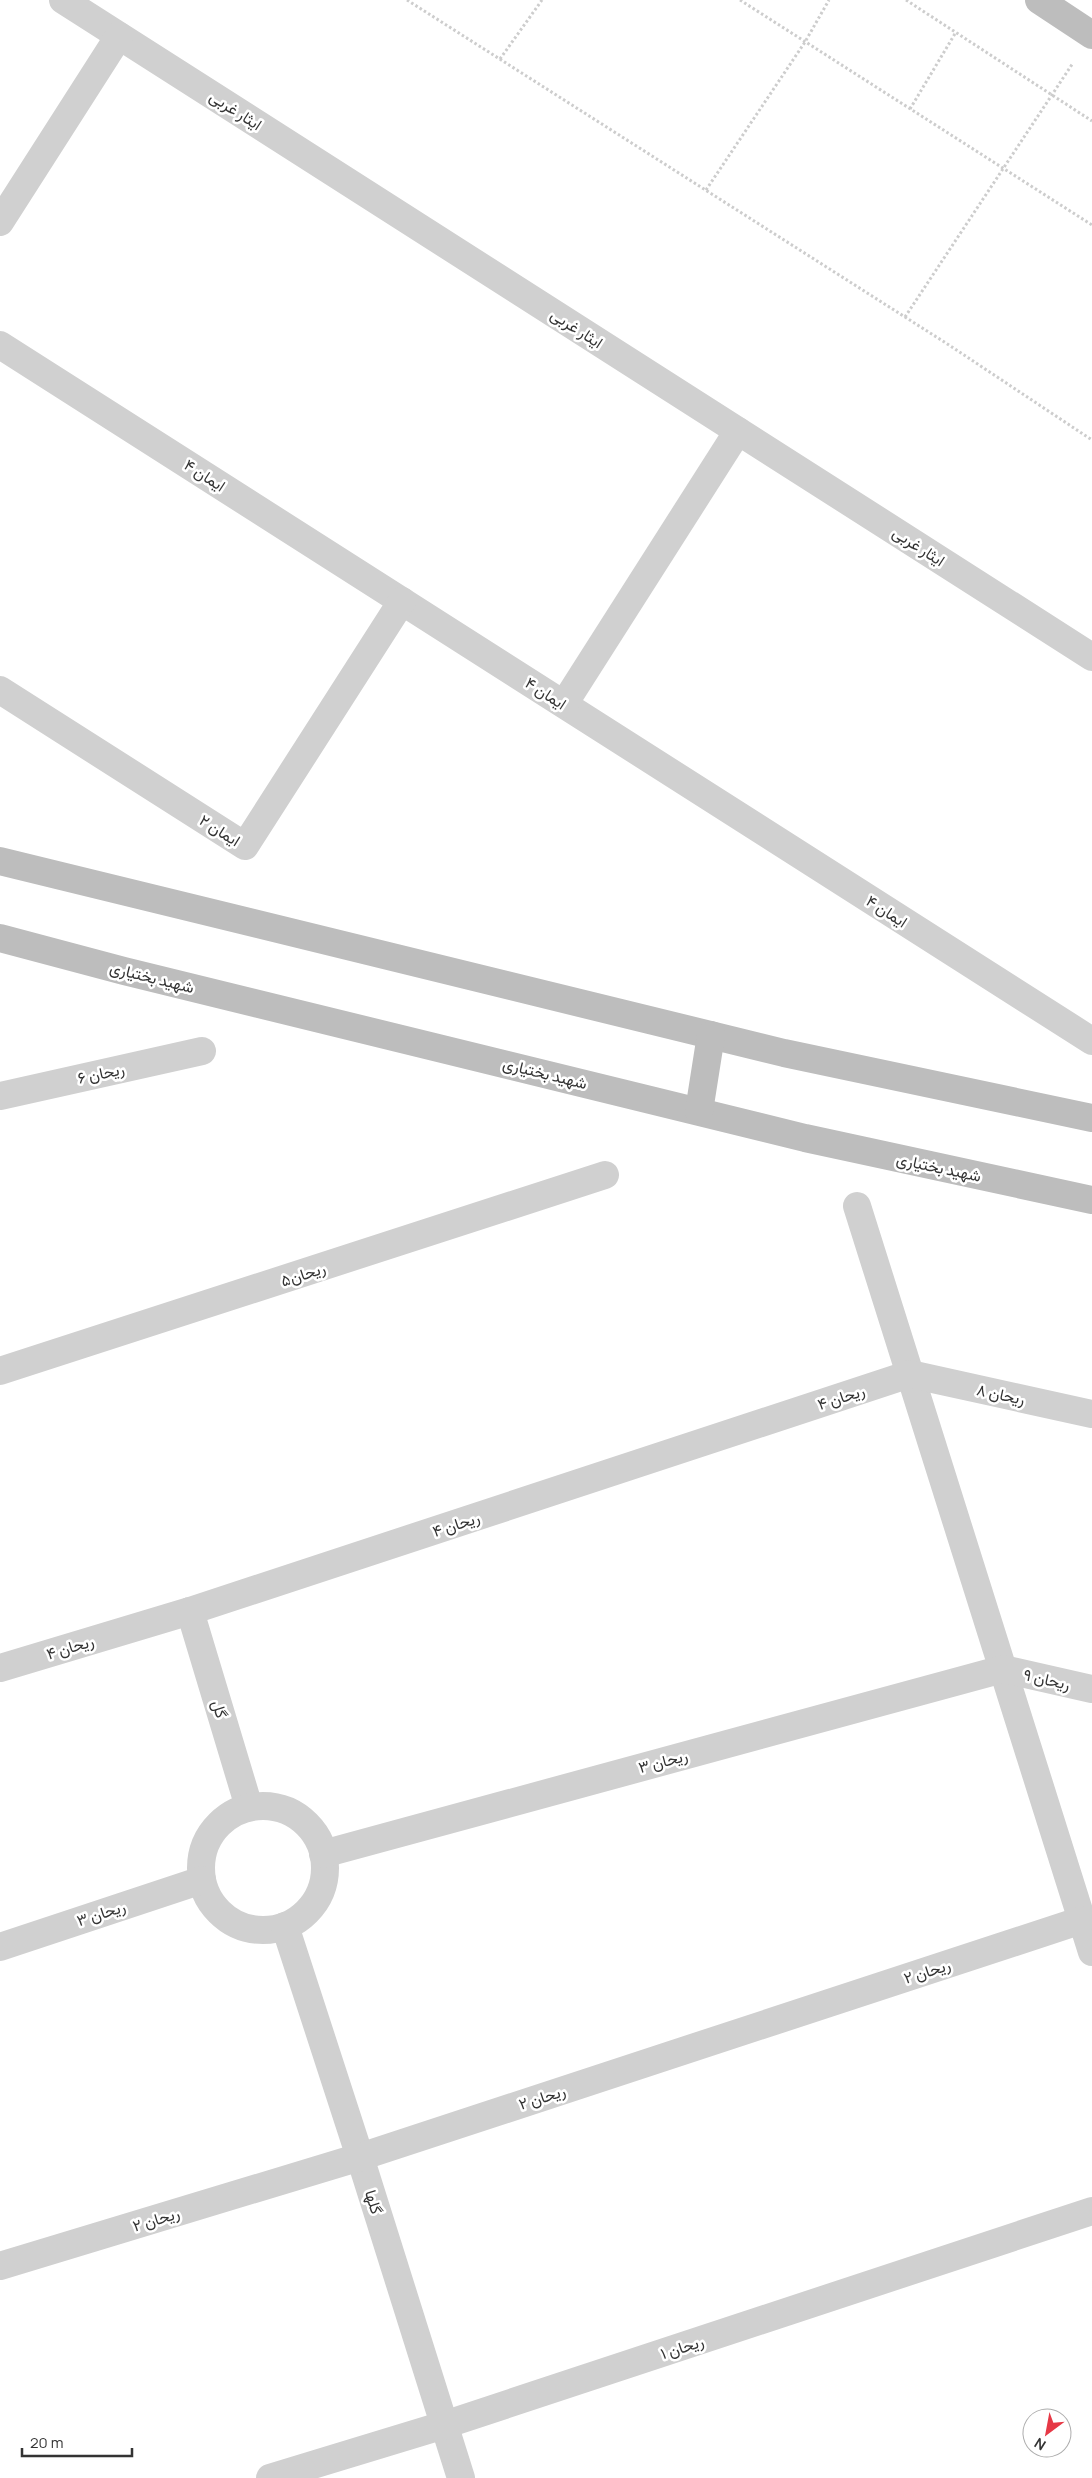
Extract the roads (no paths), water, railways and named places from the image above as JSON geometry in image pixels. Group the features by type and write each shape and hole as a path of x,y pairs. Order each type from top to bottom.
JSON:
{"main road":[{"path":"1039,0 1092,35"},
{"path":"0,861 784,1053 1092,1118"},
{"name":"شهید بختیاری","path":"0,938 124,971 805,1138 1092,1200"},
{"path":"699,1111 711,1035"}],"street":[{"name":"ایثار غربی","path":"63,0 1092,657"},
{"path":"0,222 119,36"},
{"name":"ایمان ۴","path":"0,345 1092,1041"},
{"path":"564,704 738,431"},
{"name":"ایمان ۲","path":"0,690 245,846 402,601"},
{"name":"ریحان ۶","path":"0,1096 202,1051"},
{"name":"ریحان۵","path":"0,1371 605,1175"},
{"path":"857,1206 1092,1952"},
{"name":"ریحان ۸","path":"910,1374 1092,1414"},
{"name":"ریحان ۴","path":"0,1668 190,1611 910,1374"},
{"name":"گل","path":"190,1611 249,1807"},
{"name":"ریحان ۹","path":"1003,1669 1092,1689"},
{"name":"ریحان ۳","path":"323,1854 1003,1669"},
{"path":"269,1806 287,1811 304,1821 316,1836 323,1854 325,1871 321,1889 313,1904 300,1917 285,1926 268,1930 250,1929 233,1922 213,1904 202,1880 201,1860 206,1842 216,1826 232,1814 249,1807 269,1806"},
{"name":"ریحان ۳","path":"0,1947 202,1880"},
{"name":"ریحان ۲","path":"0,2266 360,2157 1082,1920"},
{"name":"گلها","path":"285,1926 461,2478"},
{"name":"ریحان ۱","path":"270,2478 444,2425 1092,2211"}]}
